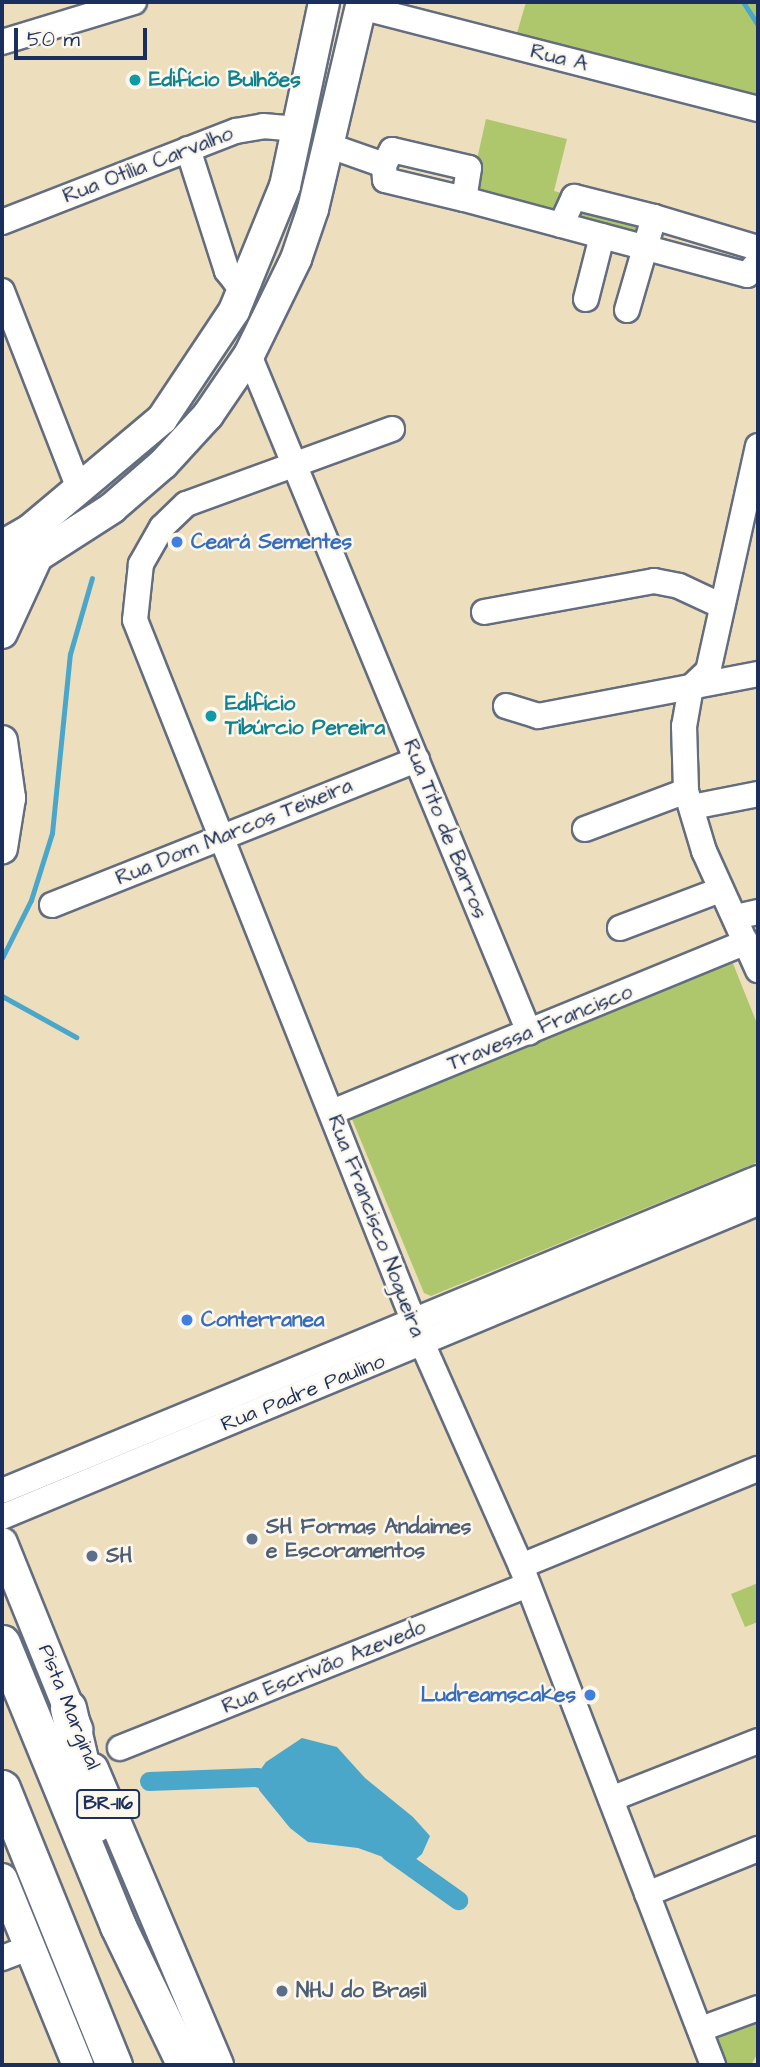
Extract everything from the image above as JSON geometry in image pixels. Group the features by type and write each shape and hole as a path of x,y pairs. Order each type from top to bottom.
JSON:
{"highway":[{"name":"BR-116","path":"2,1643 118,1926 185,2065"},
{"path":"68,1708 118,1926"},
{"path":"2,1788 114,2065"}],"main road":[{"path":"2,546 16,529 79,489 162,419 207,357 249,282 285,186 324,2"},
{"path":"2,579 112,508 163,464 208,415 250,355 296,259 330,146 361,4"},
{"path":"2,633 36,559"},
{"path":"2,741 10,798 2,848"},
{"name":"Pista Marginal","path":"2,1543 68,1708 218,2065"},
{"path":"2,1879 78,2065"}],"street":[{"path":"2,42 134,2"},
{"name":"Rua A","path":"361,4 758,108"},
{"name":"Rua Otília Carvalho","path":"2,222 236,131 263,126 298,129"},
{"path":"330,146 384,165 388,181 464,198 747,275 758,262"},
{"path":"188,149 227,271 235,281 249,282"},
{"path":"561,225 574,197 654,216 758,248"},
{"path":"627,310 654,216"},
{"path":"586,299 602,236"},
{"path":"2,291 79,489"},
{"name":"Rua Tito de Barros","path":"250,355 529,1032"},
{"path":"295,462 392,429"},
{"path":"758,446 708,671 691,687 684,726 689,799 720,890 747,915 747,942 758,970"},
{"name":"Rua Francisco Nogueira","path":"295,462 186,504 149,547 135,589 135,620 419,1334 524,1576 713,2065"},
{"path":"484,612 654,581 679,586 722,606"},
{"path":"506,705 538,716 758,674"},
{"name":"Rua Dom Marcos Teixeira","path":"52,905 417,760"},
{"path":"585,829 689,799 758,794"},
{"path":"620,928 720,890"},
{"name":"Travessa Francisco","path":"332,1112 747,942"},
{"name":"Rua Padre Paulino","path":"655,1233 758,1178"},
{"name":"Rua Padre Paulino","path":"2,1517 588,1260 655,1233 758,1203"},
{"name":"Rua Padre Paulino","path":"2,1491 419,1334"},
{"name":"Rua Escrivão Azevedo","path":"120,1748 524,1576 758,1469"},
{"path":"611,1799 758,1741"},
{"path":"648,1897 758,1849"},
{"path":"2,1958 30,1947"},
{"path":"701,2029 758,2008"}],"green space":[{"path":"526,2 758,2 758,97 517,33"},
{"path":"486,119 567,139 554,191 647,214 640,239 469,195"},
{"path":"730,956 758,1026 758,1162 431,1296 424,1293 349,1112"},
{"path":"758,1583 758,1622 745,1627 731,1594"},
{"path":"758,2016 758,2053 751,2065 726,2065 717,2033"}],"water":[{"path":"302,1738 337,1747 365,1778 413,1817 430,1836 422,1854 408,1866 358,1848 308,1842 290,1828 259,1790 258,1773 266,1762"}],"waterway":[{"path":"743,2 758,25"},
{"path":"2,958 31,900 52,833 70,654 92,578"},
{"path":"2,996 76,1037"},
{"path":"149,1781 257,1777 283,1788"},
{"path":"389,1851 458,1900"}],"place":[{"name":"Edifício Bulhões","path":"135,80"},
{"name":"Ceará Sementes","path":"177,542"},
{"name":"Edifício Tibúrcio Pereira","path":"211,716"},
{"name":"Conterranea","path":"187,1320"},
{"name":"SH Formas Andaimes e Escoramentos","path":"252,1539"},
{"name":"SH","path":"92,1556"},
{"name":"Ludreamscakes","path":"590,1695"},
{"name":"NHJ do Brasil","path":"282,1991"}]}
